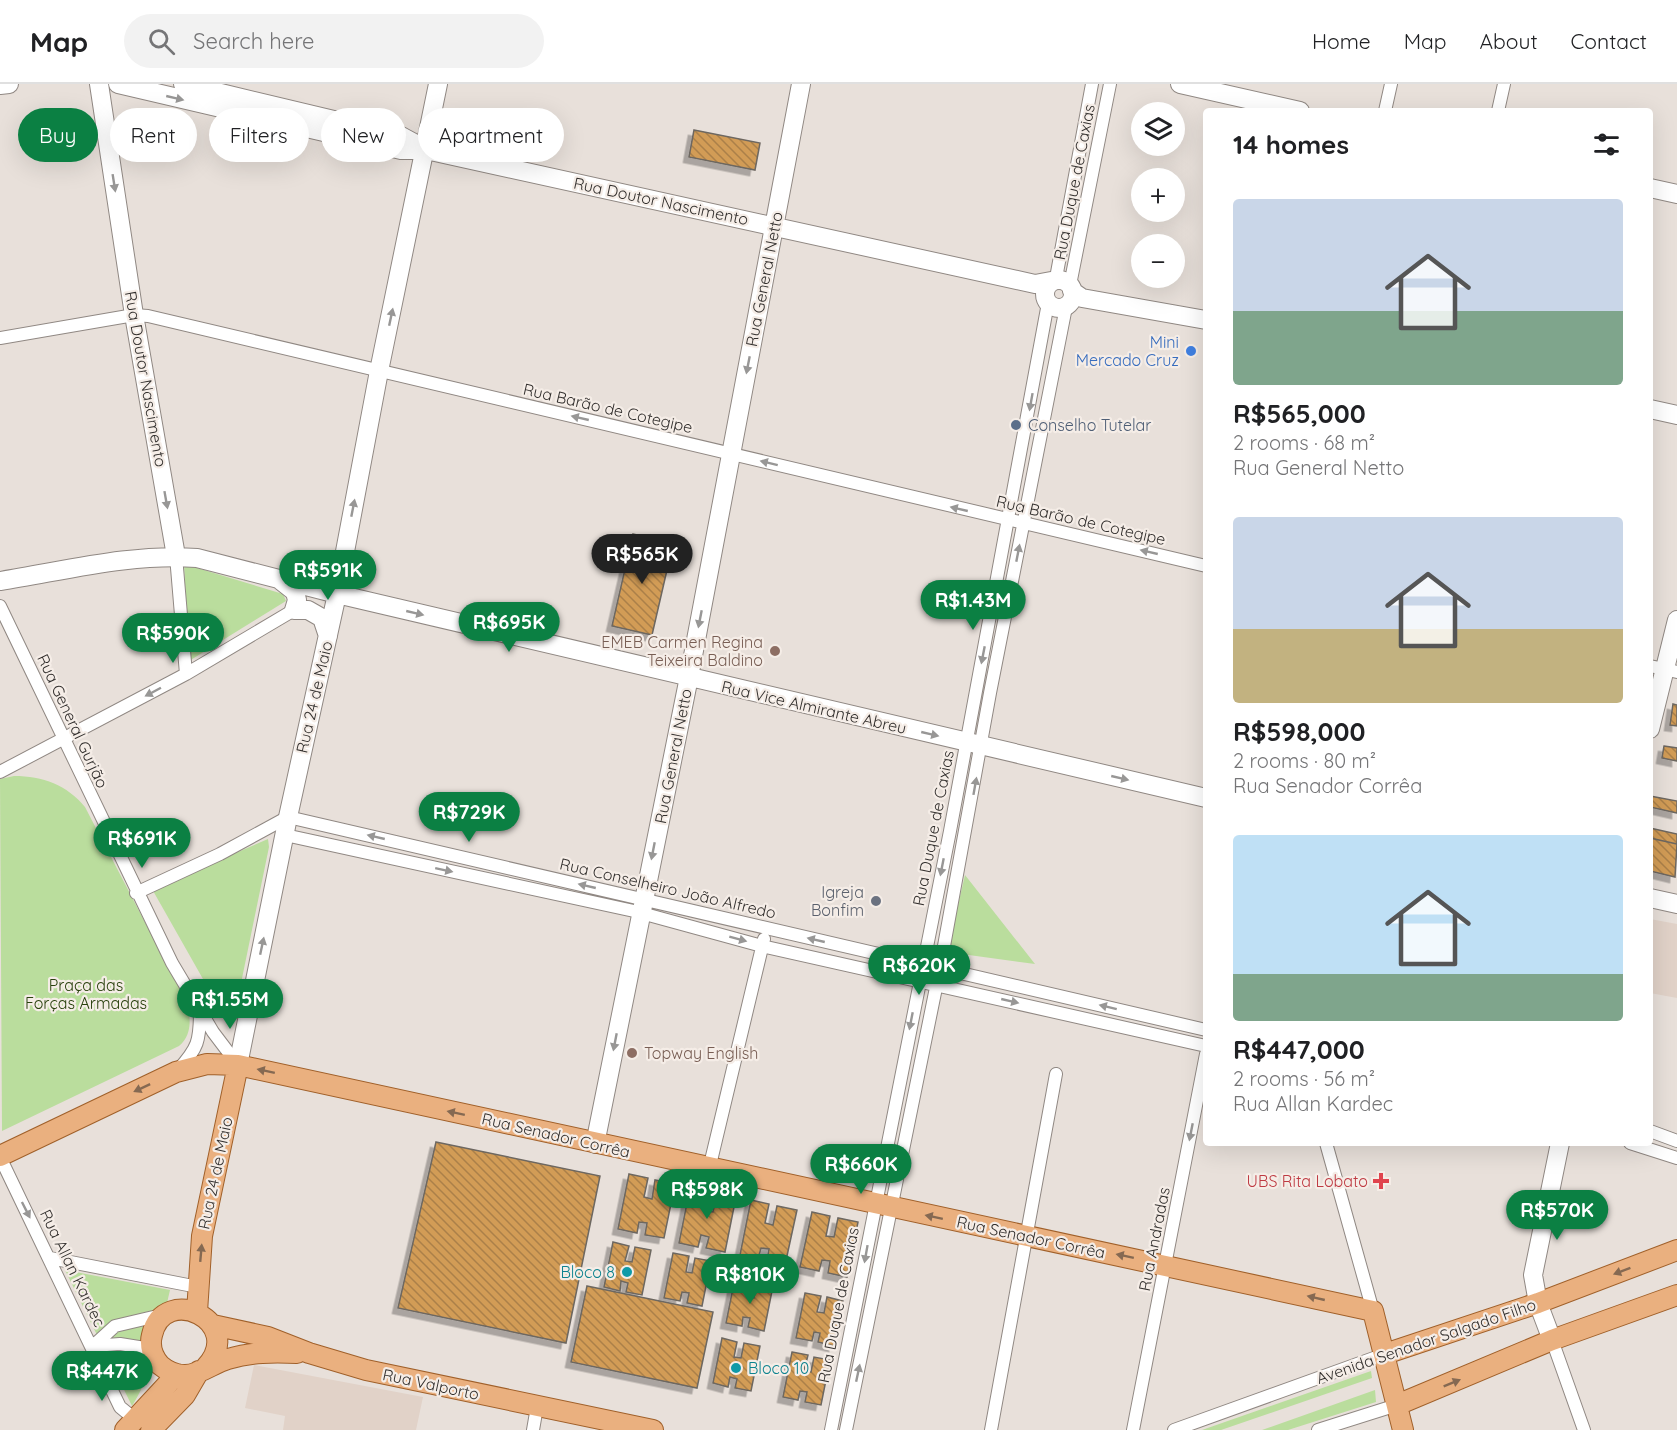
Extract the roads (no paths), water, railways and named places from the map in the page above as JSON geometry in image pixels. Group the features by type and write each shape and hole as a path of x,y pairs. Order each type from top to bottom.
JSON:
{"main road":[{"name":"Rua Senador Corrêa","path":"0,1156 176,1072 207,1064 238,1065 709,1169 1166,1264 1373,1311"},
{"name":"Rua 24 de Maio","path":"197,1312 202,1236 238,1065"},
{"name":"Avenida Senador Salgado Filho","path":"1385,1354 1538,1303 1677,1250"},
{"path":"1397,1405 1552,1340 1677,1294"},
{"path":"125,1430 153,1424 185,1395 202,1369 211,1361 217,1345 213,1325 197,1312 187,1309 167,1313 154,1328 151,1349 162,1366 177,1374"},
{"path":"1373,1311 1403,1430"},
{"name":"Rua Valporto","path":"213,1325 268,1337 309,1353 366,1370 654,1430"},
{"path":"153,1424 161,1393 177,1374 250,1354 309,1353"}],"street":[{"path":"0,85 9,84"},
{"name":"Rua Doutor Nascimento","path":"99,84 134,315 176,556 186,674"},
{"name":"Rua Doutor Nascimento","path":"118,84 401,150 418,150"},
{"name":"Rua Doutor Nascimento","path":"183,84 401,136 418,146"},
{"name":"Rua 24 de Maio","path":"434,108 438,84"},
{"name":"Rua General Netto","path":"595,1144 689,677 801,84"},
{"name":"Rua Duque de Caxias","path":"846,1430 883,1206 896,1097 904,1055 950,831 990,693 1054,375 1068,220 1092,84"},
{"name":"Rua Duque de Caxias","path":"831,1430 883,1206 913,1102 937,985 966,834 976,691 1036,371 1082,225 1110,84"},
{"path":"1180,84 1287,108"},
{"path":"1387,108 1391,84"},
{"path":"1499,108 1504,84"},
{"path":"1087,114 1103,117"},
{"path":"1080,150 1096,153"},
{"name":"Rua 24 de Maio","path":"238,1065 288,817 337,594 379,371 423,162"},
{"name":"Rua Doutor Nascimento","path":"482,162 775,225 1060,293 1203,319"},
{"path":"1075,181 1090,184"},
{"path":"1653,189 1677,194"},
{"path":"1068,220 1082,225"},
{"name":"Rua Barão de Cotegipe","path":"0,338 134,315 148,316 1203,565"},
{"path":"1036,371 1054,375"},
{"path":"1653,410 1677,415"},
{"path":"1022,451 1038,454"},
{"name":"Rua Vice Almirante Abreu","path":"0,581 127,561 176,556 197,558 337,594 1203,797"},
{"path":"277,579 295,592 297,600 294,610"},
{"path":"996,590 1010,593"},
{"name":"Rua General Gurjão","path":"0,606 136,893 200,1010 238,1065"},
{"path":"0,772 186,674 294,610 308,610 322,618 328,637"},
{"path":"1653,716 1677,620"},
{"path":"976,691 990,693"},
{"path":"136,893 288,817"},
{"name":"Rua Conselheiro João Alfredo","path":"288,817 527,872 642,906 708,931 762,946 1203,1045"},
{"path":"950,831 966,834"},
{"name":"Rua Conselheiro João Alfredo","path":"285,835 523,887 712,916 1203,1029"},
{"path":"469,876 472,859"},
{"path":"523,887 527,872"},
{"path":"1653,899 1677,904"},
{"path":"708,931 712,916"},
{"path":"709,1169 766,929"},
{"path":"846,964 849,948"},
{"path":"1068,1014 1072,998"},
{"path":"176,1072 194,1053 200,1036 200,1010"},
{"path":"1127,1028 1131,1012"},
{"path":"904,1055 921,1059"},
{"name":"Rua Andradas","path":"1133,1430 1203,1070"},
{"path":"991,1430 1056,1074"},
{"path":"896,1097 913,1102"},
{"path":"1653,1132 1677,1141"},
{"path":"1327,1146 1373,1311"},
{"path":"1559,1146 1533,1275 1538,1303 1584,1430"},
{"path":"1639,1146 1677,1158"},
{"name":"Rua Allan Kardec","path":"0,1156 93,1346 120,1407 130,1416 153,1424"},
{"path":"50,1258 198,1287"},
{"path":"93,1346 115,1326 167,1313"},
{"path":"93,1346 120,1344 151,1349"},
{"name":"Avenida Senador Salgado Filho","path":"1174,1430 1385,1354"},
{"path":"1318,1430 1397,1405"},
{"path":"532,1430 537,1407"}],"place":[{"name":"Mini Mercado Cruz","path":"1191,351"},
{"name":"Conselho Tutelar","path":"1016,425"},
{"name":"EMEB Carmen Regina Teixeira Baldino","path":"775,651"},
{"name":"Igreja Bonfim","path":"876,901"},
{"name":"Topway English","path":"632,1053"},
{"name":"UBS Rita Lobato","path":"1381,1181"},
{"name":"Bloco 8","path":"627,1272"},
{"name":"Bloco 10","path":"736,1368"}],"park label":[{"name":"Praça das Forças Armadas","path":"86,994"}]}
